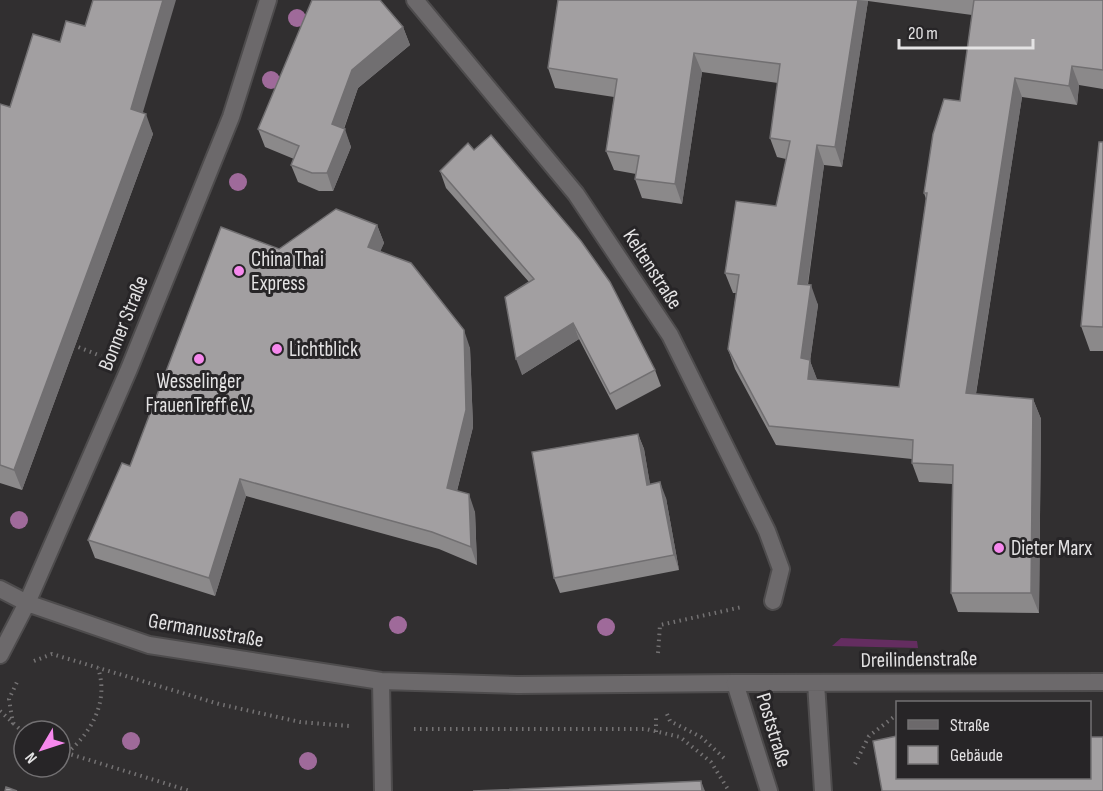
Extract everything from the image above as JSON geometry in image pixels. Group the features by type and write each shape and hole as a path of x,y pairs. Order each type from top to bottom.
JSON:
{"street":[{"name":"Bonner Straße","path":"0,655 27,603 129,369 231,117 268,0"},
{"name":"Keltenstraße","path":"415,0 576,194 670,335 767,531 781,569 773,601"},
{"name":"Germanusstraße","path":"0,589 27,603 149,645 381,681 495,685 735,683"},
{"path":"381,681 383,791"},
{"name":"Dreilindenstraße","path":"735,683 1103,682"},
{"name":"Poststraße","path":"735,683 768,791"},
{"name":"Poststraße","path":"816,683 823,791"}],"path":[{"path":"656,732 656,682 660,625 773,601"},
{"path":"72,750 83,740 101,705 103,683 98,667"},
{"path":"656,682 670,721 701,737 728,764"},
{"path":"0,711 12,722"},
{"path":"854,770 869,736 896,715"},
{"path":"72,756 190,791"}],"shaded area":[{"path":"841,638 917,641 918,648 832,646"}],"building":[{"path":"93,0 163,0 131,109 146,114 14,470 0,465 0,104 10,107 33,34 60,42 66,21 85,26"},
{"path":"312,0 380,0 403,27 352,70 332,124 345,129 327,173 312,173 291,165 299,146 258,129"},
{"path":"558,0 858,0 835,147 817,145 798,284 811,285 801,358 810,360 808,379 899,387 927,193 924,193 933,134 944,99 960,101 974,0 1103,0 1103,70 1072,66 1069,86 1015,78 966,393 1033,399 1031,593 951,593 953,465 912,463 913,440 769,426 728,349 739,275 725,273 736,201 776,206 790,141 770,138 780,64 694,53 675,184 635,179 639,156 606,151 617,79 548,68"},
{"path":"491,135 581,241 610,282 655,370 610,394 573,323 516,359 505,297 534,279 440,171 468,143 474,150"},
{"path":"1099,142 1103,142 1103,327 1081,326"},
{"path":"336,209 377,225 368,247 411,263 464,330 466,410 447,488 469,494 471,547 432,532 240,479 209,578 88,540 122,463 130,466 221,227 279,249"},
{"path":"638,434 647,485 660,482 674,555 554,578 532,452"},
{"path":"896,736 896,779 1091,779 1091,737 1103,737 1103,791 882,791 873,741"},
{"path":"701,781 702,791 473,791"},
{"path":"6,787 17,791 5,791"}],"place":[{"name":"China Thai Express","path":"239,271"},
{"name":"Lichtblick","path":"277,349"},
{"name":"Wesselinger FrauenTreff e.V.","path":"199,359"},
{"name":"Dieter Marx","path":"999,548"}]}
